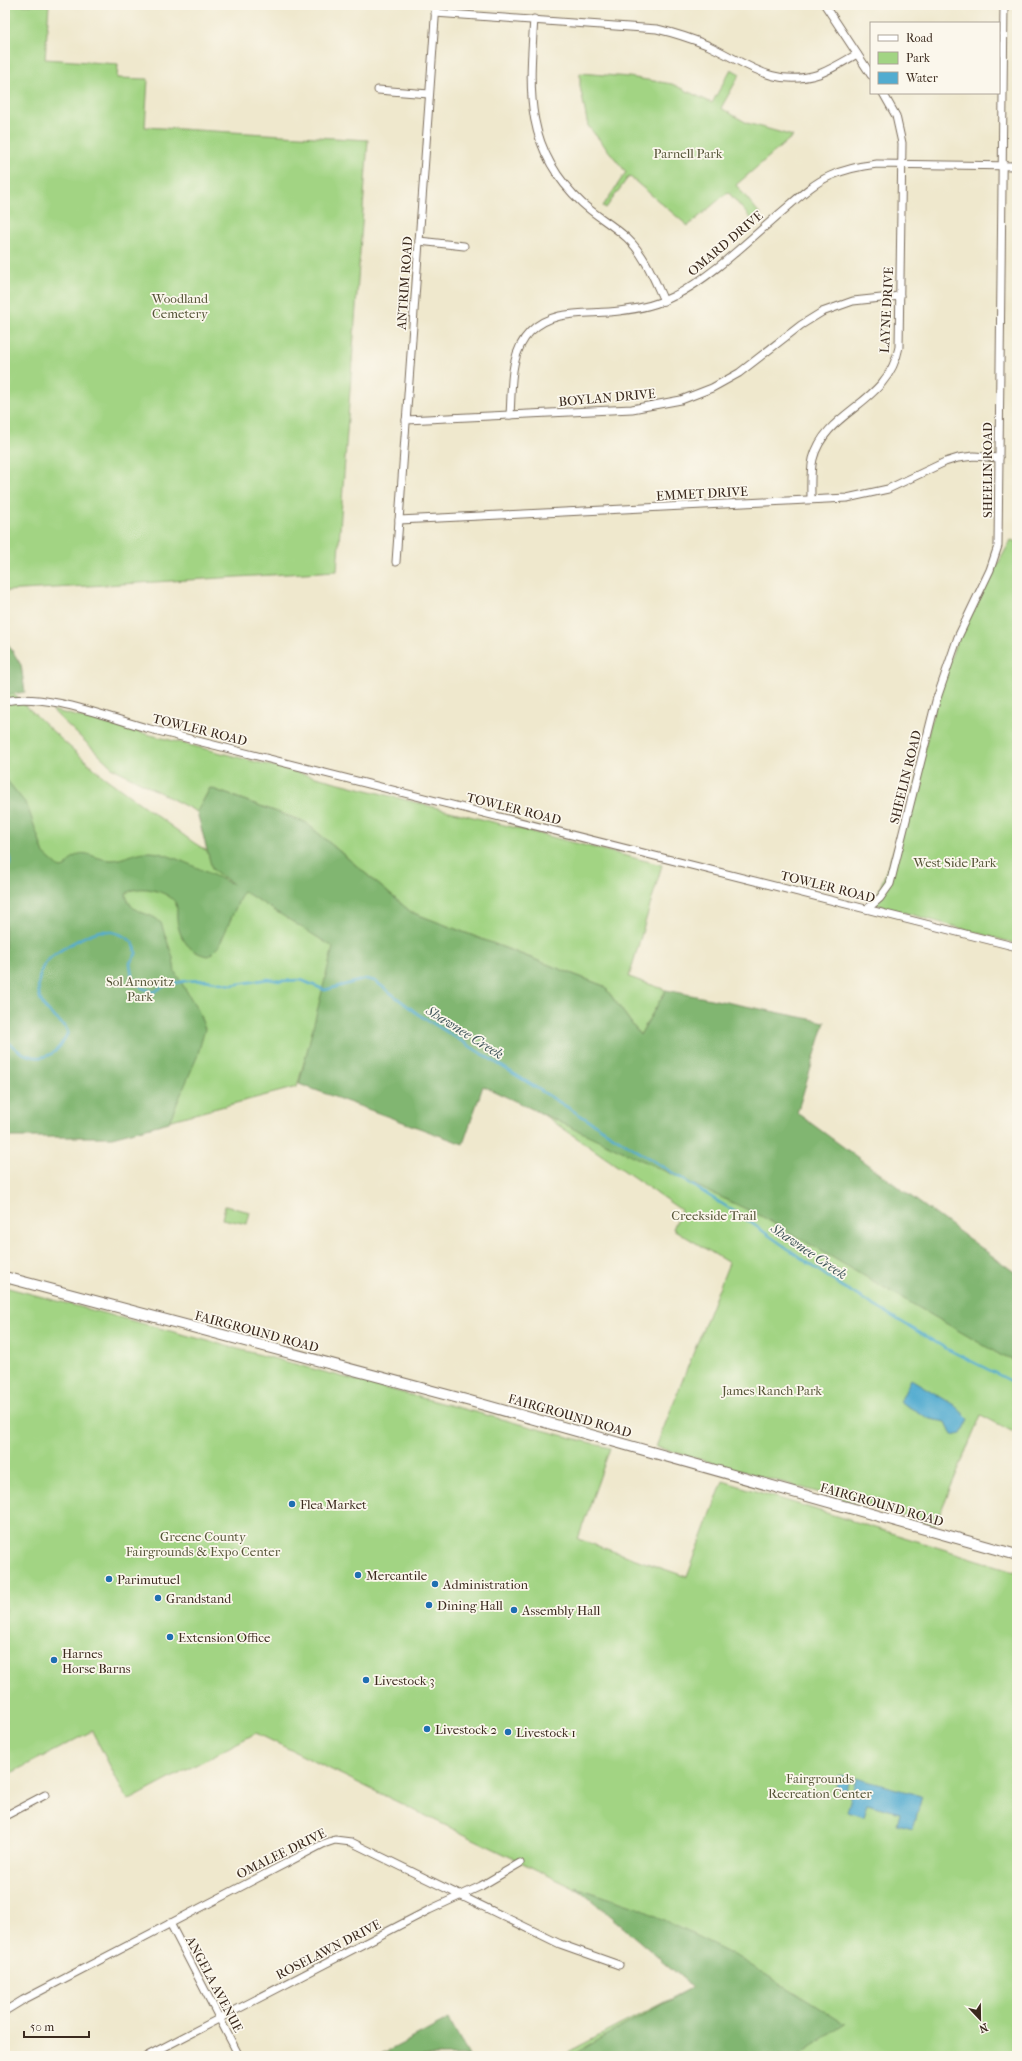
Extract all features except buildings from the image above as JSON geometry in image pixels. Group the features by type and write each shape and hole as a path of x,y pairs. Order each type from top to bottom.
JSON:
{"street":[{"path":"825,5 870,74"},
{"name":"SHEELIN ROAD","path":"867,909 880,898 890,884 936,701 958,637 995,557 999,534 1004,5"},
{"path":"436,9 534,20 642,28 670,32 707,45 749,68 775,77 800,78 818,74 857,54"},
{"name":"ANTRIM ROAD","path":"396,562 436,9"},
{"path":"534,20 530,96 536,126 546,153 557,174 574,195 621,233 636,248 647,264 664,301"},
{"path":"378,90 429,94"},
{"name":"LAYNE DRIVE","path":"811,499 812,465 821,441 835,424 877,389 894,367 899,347 902,164 900,126 884,94"},
{"name":"OMARD DRIVE","path":"510,415 516,356 524,339 537,326 548,319 561,315 635,309 664,301 700,281 807,190 821,180 856,167 902,164 1017,166"},
{"path":"419,241 464,246"},
{"name":"BOYLAN DRIVE","path":"406,420 632,409 681,400 712,388 740,373 801,325 822,312 853,301 900,296"},
{"name":"EMMET DRIVE","path":"398,520 848,498 901,484 932,468 958,458 974,456 999,458"},
{"name":"TOWLER ROAD","path":"5,701 32,699 57,704 150,729 1017,947"},
{"name":"FAIRGROUND ROAD","path":"5,1277 470,1401 1017,1555"},
{"path":"5,1816 45,1795"},
{"name":"OMALEE DRIVE","path":"5,2011 23,2000 322,1844 335,1840 351,1842 560,1944 619,1966"},
{"name":"ROSELAWN DRIVE","path":"147,2056 428,1910 481,1886 520,1863"},
{"name":"ANGELA AVENUE","path":"170,1923 239,2056"}],"green space":[{"name":"Woodland Cemetery","path":"5,5 49,5 45,59 118,64 117,78 148,79 145,127 368,140 337,571 5,591"},
{"name":"Parnell Park","path":"731,69 740,74 721,108 747,123 793,136 736,185 761,215 754,222 728,192 688,226 629,176 606,208 603,206 626,172 588,126 580,86 580,73 629,77 672,84 712,103"},
{"name":"West Side Park","path":"1011,540 1017,542 1017,944 874,904 912,801 936,701 958,637"},
{"path":"5,639 21,665 25,692 5,695"},
{"path":"5,686 104,777 193,842 697,1169 1017,1362 1017,1434 981,1415 935,1525 656,1447 729,1263 673,1229 681,1210 480,1071 335,954 297,1087 122,1133 5,1133"},
{"path":"52,710 662,865 629,977 666,990 640,1035 604,986 411,912 305,822 210,788 197,812 113,768"},
{"name":"Sol Arnovitz Park","path":"5,778 27,805 44,854 60,868 65,867 71,859 81,854 103,859 116,860 140,853 150,852 179,860 233,884 212,869 197,812 210,788 305,822 411,912 604,986 640,1035 666,990 825,1022 797,1113 1017,1274 1017,1362 1002,1356 761,1216 483,1086 463,1144 299,1084 333,947 243,891 219,946 209,956 196,952 183,939 178,927 177,906 173,899 160,892 145,889 138,889 126,894 128,901 136,910 152,916 161,923 173,958 175,972 198,1010 205,1029 197,1057 169,1122 112,1137 5,1137"},
{"path":"225,1206 250,1212 247,1224 222,1219"},
{"path":"5,1287 610,1448 578,1539 687,1577 723,1481 1017,1572 1017,2056 560,2056 734,1966 256,1733 128,1801 92,1731 11,1773 5,1762"},
{"path":"576,1887 641,1909 731,1953 845,2024 797,2056 570,2056 693,1987"},
{"path":"449,2019 469,2056 379,2056"}],"water":[{"path":"911,1379 954,1405 969,1419 962,1433 952,1435 946,1422 930,1419 900,1402"},
{"path":"839,1775 849,1777 846,1791 836,1788"},
{"path":"856,1778 922,1796 913,1829 897,1825 900,1813 867,1804 863,1817 847,1812"}],"waterway":[{"name":"Shawnee Creek","path":"5,850 11,860 6,873 5,892"},
{"name":"Shawnee Creek","path":"5,1038 10,1044 24,1054 31,1056 46,1056 54,1052 60,1046 68,1032 41,1001 38,986 42,969 50,958 64,948 89,935 102,931 113,932 125,936 133,944 136,954 130,963 132,977 142,988 154,992 166,985 185,981 206,980 232,985 268,979 280,981 301,980 325,990 366,979 375,981 418,1014 740,1215 838,1284 947,1349 1017,1384"}],"place":[{"name":"Flea Market","path":"292,1504"},
{"name":"Mercantile","path":"358,1575"},
{"name":"Parimutuel","path":"109,1579"},
{"name":"Administration","path":"435,1584"},
{"name":"Grandstand","path":"158,1598"},
{"name":"Dining Hall","path":"429,1605"},
{"name":"Assembly Hall","path":"514,1610"},
{"name":"Extension Office","path":"170,1637"},
{"name":"Harnes Horse Barns","path":"54,1660"},
{"name":"Livestock 3","path":"366,1680"},
{"name":"Livestock 2","path":"427,1729"},
{"name":"Livestock 1","path":"508,1732"}],"park label":[{"name":"Creekside Trail","path":"714,1215"},
{"name":"James Ranch Park","path":"772,1390"},
{"name":"Greene County Fairgrounds & Expo Center","path":"203,1544"},
{"name":"Fairgrounds Recreation Center","path":"820,1786"}]}
